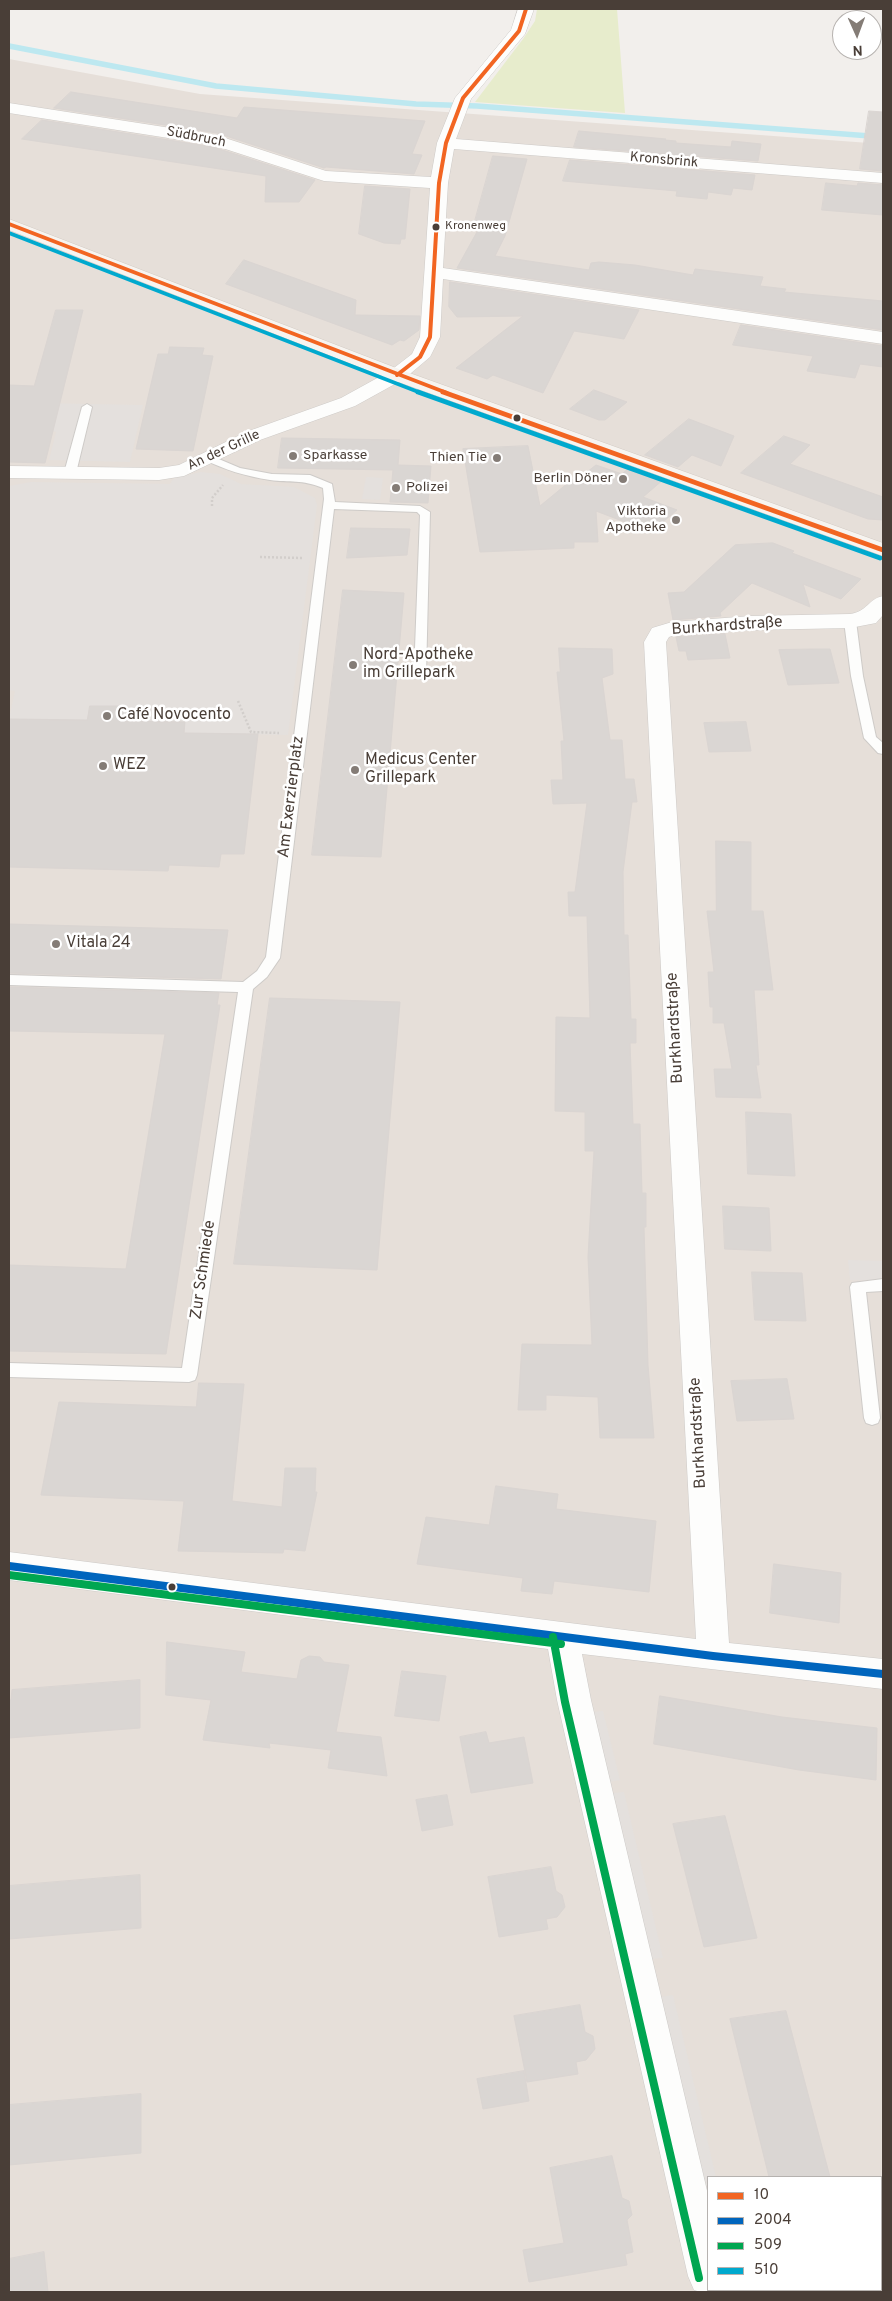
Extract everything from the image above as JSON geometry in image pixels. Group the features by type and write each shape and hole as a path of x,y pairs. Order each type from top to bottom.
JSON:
{"main road":[{"path":"9,224 397,375 878,549"}],"street":[{"path":"397,375 420,357 430,337 439,183 448,138 463,98 519,31 526,9"},
{"name":"Südbruch","path":"9,108 216,140 324,176 439,183"},
{"name":"Kronsbrink","path":"448,138 883,178"},
{"path":"434,272 883,338"},
{"name":"An der Grille","path":"9,472 159,474 184,470 252,436 348,402 397,375"},
{"name":"Burkhardstraße","path":"713,1656 676,1042 655,642 660,634 672,629 752,623 850,621 868,618 883,602"},
{"path":"9,1566 713,1656 883,1674"},
{"path":"562,1636 574,1700 707,2272"}],"lane":[{"path":"70,473 87,407"},
{"name":"Am Exerzierplatz","path":"207,457 238,471 272,477 310,478 328,486 330,505 273,958 262,974 246,986"},
{"path":"330,505 420,510 424,512 426,520 420,675"},
{"path":"850,621 857,676 870,738 883,750"},
{"path":"9,980 246,986"},
{"name":"Zur Schmiede","path":"9,1370 189,1374 246,986"},
{"path":"872,1418 858,1286 883,1285"}],"path":[{"path":"212,506 212,498 238,471"},
{"path":"260,557 322,559"},
{"path":"238,702 251,732 300,734"}],"shaded area":[{"path":"9,59 200,94 883,144 883,2292 9,2292"},
{"path":"37,403 143,405 130,462 49,460 56,432 30,424"},
{"path":"200,472 220,474 241,484 294,487 315,498 317,505 288,735 184,733 185,722 125,721 127,706 90,706 87,720 28,728 9,728 9,718 15,691 9,690 9,486 31,482 170,484 173,479"},
{"path":"366,477 383,478 380,500 362,499"},
{"path":"848,1260 883,1261 883,1281 850,1280"},
{"path":"603,1711 620,1780 608,1782 591,1712"},
{"path":"624,1792 663,1958 651,1959 612,1793"},
{"path":"673,1995 716,2176 707,2176 707,2197 660,1997"}],"green space":[{"path":"537,9 617,9 625,113 475,102 535,21"}],"building":[{"path":"71,92 237,118 244,107 425,121 412,154 422,155 414,174 324,168 217,133 54,108"},
{"path":"869,111 883,112 883,171 860,169"},
{"path":"42,120 213,147 315,180 299,202 265,202 266,176 22,139"},
{"path":"579,131 666,139 676,141 676,143 731,147 732,141 761,144 758,161 574,147"},
{"path":"493,156 527,159 505,236 495,256 589,270 591,263 599,262 635,265 693,275 695,269 763,277 760,286 786,289 784,292 883,301 883,330 457,268 483,221 475,221"},
{"path":"570,160 755,175 752,190 733,188 731,195 708,192 707,199 676,196 677,191 563,181"},
{"path":"826,183 857,186 858,183 883,185 883,215 822,210"},
{"path":"365,186 410,189 405,239 401,239 400,244 384,243 359,234"},
{"path":"244,260 356,300 355,315 420,316 419,330 404,341 400,340 392,345 226,284"},
{"path":"450,282 639,310 624,339 574,331 543,393 493,375 487,379 456,368 523,316 457,317 449,307"},
{"path":"56,310 83,310 45,463 9,462 9,385 34,386"},
{"path":"741,325 883,346 883,367 860,364 855,378 807,371 813,356 733,345"},
{"path":"170,347 204,348 202,355 213,356 193,451 136,449 158,354 168,354"},
{"path":"594,390 627,402 605,420 599,420 570,409"},
{"path":"689,419 734,436 721,466 692,455 678,467 645,455"},
{"path":"784,436 810,445 790,464 883,497 883,520 868,519 741,473"},
{"path":"282,438 400,440 398,465 431,466 428,503 390,502 393,470 278,468"},
{"path":"528,446 540,506 574,478 578,479 596,465 622,474 630,467 664,479 643,497 677,510 651,532 596,511 598,542 574,542 574,548 480,552 463,449"},
{"path":"351,528 410,529 407,555 347,558"},
{"path":"773,543 794,551 792,553 861,579 841,599 803,584 810,607 752,583 720,613 721,616 673,620 668,593 684,592 735,545"},
{"name":"Medicus Center Grillepark","path":"343,590 404,593 381,857 312,855"},
{"path":"725,634 730,658 688,660 686,651 679,651 676,637"},
{"path":"559,648 612,649 613,674 602,678 610,740 622,740 625,779 634,779 637,802 632,802 623,872 624,935 628,935 631,1019 636,1019 636,1043 630,1043 633,1124 640,1124 642,1193 646,1193 646,1227 644,1227 648,1365 654,1438 600,1438 598,1397 546,1395 546,1410 518,1410 522,1344 592,1345 588,1257 594,1151 585,1151 585,1112 555,1111 556,1017 590,1018 587,916 569,916 568,892 575,892 587,803 553,804 551,780 563,780 561,741 564,741 557,672 560,672"},
{"path":"830,649 839,683 788,685 779,650"},
{"path":"90,706 127,706 125,721 185,722 184,733 258,734 244,854 221,854 219,867 169,865 168,871 9,867 9,719 87,720"},
{"path":"746,722 751,751 709,752 704,723"},
{"path":"716,841 751,842 751,911 763,911 773,990 754,990 759,1065 756,1065 761,1098 716,1097 714,1069 732,1069 724,1023 713,1023 713,1007 710,1007 708,972 714,972 707,911 716,911"},
{"path":"9,924 228,930 221,979 9,973"},
{"path":"9,987 219,993 217,1005 220,1005 166,1354 9,1351 9,1265 126,1269 165,1034 9,1031"},
{"path":"270,998 400,1002 377,1270 234,1264"},
{"path":"746,1112 791,1114 795,1176 748,1174"},
{"path":"723,1206 769,1208 771,1251 725,1249"},
{"path":"752,1272 802,1273 806,1321 755,1320"},
{"path":"787,1379 794,1419 737,1421 731,1381"},
{"path":"199,1383 244,1384 232,1501 282,1507 285,1468 316,1468 315,1492 317,1492 305,1551 284,1549 283,1553 178,1551 184,1501 41,1495 59,1402 196,1407"},
{"path":"496,1486 558,1494 556,1509 656,1521 649,1592 554,1581 552,1594 521,1591 523,1578 417,1564 426,1517 489,1525"},
{"path":"774,1564 841,1573 839,1623 770,1613"},
{"path":"167,1642 245,1652 241,1672 297,1679 301,1660 309,1656 320,1657 324,1662 349,1665 336,1732 381,1737 387,1776 328,1768 331,1750 269,1743 270,1748 203,1740 211,1700 166,1695"},
{"path":"402,1671 446,1676 439,1721 395,1716"},
{"path":"140,1680 140,1728 9,1738 9,1700 11,1700 12,1690"},
{"path":"660,1696 782,1717 877,1728 876,1780 799,1770 654,1744"},
{"path":"486,1732 489,1743 524,1737 533,1783 471,1793 460,1737"},
{"path":"447,1795 453,1825 422,1831 416,1800"},
{"path":"725,1816 757,1938 704,1947 673,1824"},
{"path":"551,1867 556,1891 562,1895 565,1907 557,1917 546,1919 548,1929 499,1937 488,1877"},
{"path":"140,1875 141,1928 9,1939 9,1886"},
{"path":"580,2005 585,2032 593,2036 595,2049 586,2060 576,2062 578,2074 527,2082 514,2016"},
{"path":"786,2011 830,2176 769,2176 730,2019"},
{"path":"524,2071 529,2101 483,2109 477,2079"},
{"path":"141,2094 141,2153 9,2165 9,2105"},
{"path":"612,2156 622,2198 629,2201 632,2215 627,2220 633,2252 625,2254 627,2265 529,2282 523,2250 564,2243 550,2168"},
{"path":"44,2252 48,2292 9,2292 9,2259"}],"waterway":[{"path":"9,46 216,86 416,104 477,106 883,137"}],"transit line":[{"name":"10","path":"397,375 420,357 430,337 439,183 446,143 463,98 519,31 526,9"},
{"name":"10","path":"9,224 397,375 883,550"},
{"name":"510","path":"9,233 394,383 880,558"},
{"name":"2004","path":"9,1566 713,1656 883,1674"},
{"name":"509","path":"9,1575 561,1644"},
{"name":"509","path":"553,1637 565,1702 699,2278"}],"place":[{"name":"Kronenweg","path":"436,227"},
{"name":"Sparkasse","path":"293,456"},
{"name":"Thien Tie","path":"497,458"},
{"name":"Berlin Döner","path":"623,479"},
{"name":"Polizei","path":"396,488"},
{"name":"Viktoria Apotheke","path":"676,520"},
{"name":"Nord-Apotheke im Grillepark","path":"353,665"},
{"name":"Café Novocento","path":"107,716"},
{"name":"WEZ","path":"103,766"},
{"name":"Medicus Center Grillepark","path":"355,770"},
{"name":"Vitala 24","path":"56,944"}]}
